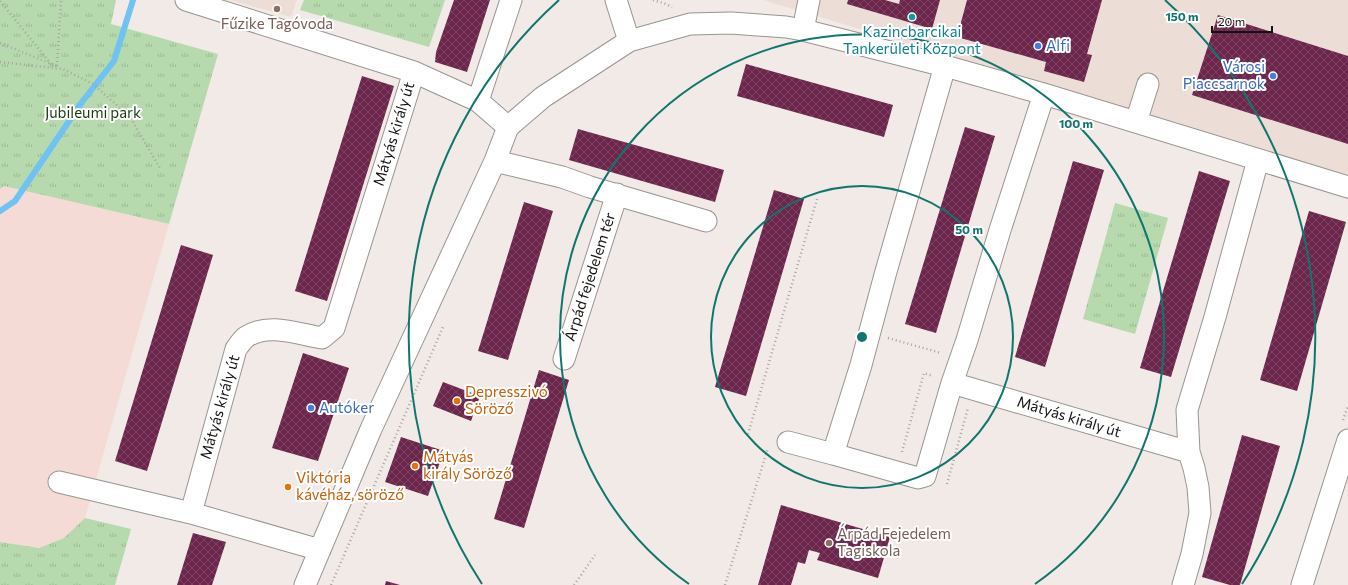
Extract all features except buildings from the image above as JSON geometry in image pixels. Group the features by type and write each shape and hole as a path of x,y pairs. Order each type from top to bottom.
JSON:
{"street":[{"name":"Mátyás király út","path":"186,0 414,72 478,101 508,127"},
{"path":"478,101 511,0"},
{"path":"616,0 629,41"},
{"path":"803,30 809,0"},
{"path":"305,585 371,429 495,161 508,127 542,97 629,41 688,24 731,23 786,27 803,30 945,66 1044,94 1348,187"},
{"path":"833,454 945,66"},
{"name":"Mátyás király út","path":"191,513 236,348 246,337 265,330 286,331 322,338 334,328 414,72"},
{"path":"1136,122 1148,84"},
{"path":"778,444 833,454 918,478 925,476 945,381 961,359 1000,230 1044,94"},
{"path":"1183,585 1194,547 1200,513 1198,487 1189,452 1187,410 1215,316 1258,160"},
{"name":"Árpád fejedelem tér","path":"495,161 562,177 706,221"},
{"name":"Árpád fejedelem tér","path":"564,358 617,194"},
{"name":"Mátyás király út","path":"945,381 1189,452"},
{"path":"1302,585 1348,440"},
{"path":"59,482 191,513 320,550"}],"path":[{"path":"57,66 61,0"},
{"path":"653,0 676,9 688,24"},
{"path":"0,1 51,64"},
{"path":"0,43 63,68 93,84 130,117 160,168"},
{"path":"0,62 63,68"},
{"path":"748,434 817,199"},
{"path":"331,585 444,324"},
{"path":"869,333 961,359"},
{"path":"896,472 924,373 945,381"},
{"path":"947,484 973,390"},
{"path":"725,585 778,444"},
{"path":"574,585 595,555"}],"shaded area":[{"name":"Fűzike Tagóvoda","path":"230,0 297,0 291,17"},
{"path":"763,0 1348,0 1348,175"},
{"path":"4,186 169,224 85,518 64,538 39,548 0,542 0,189"}],"green space":[{"name":"Jubileumi park","path":"0,0 116,0 111,24 218,54 169,224 4,186 0,189"},
{"path":"304,0 445,0 429,47 300,10"},
{"path":"1115,203 1168,218 1135,334 1083,319"},
{"path":"85,518 131,529 115,585 0,585 0,542 39,548 64,538"}],"waterway":[{"path":"0,211 15,201 82,102 114,61 133,0"}],"place":[{"name":"Fűzike Tagóvoda","path":"277,9"},
{"name":"Kazincbarcikai Tankerületi Központ","path":"912,17"},
{"name":"Alfi","path":"1038,46"},
{"name":"Városi Piaccsarnok","path":"1273,76"},
{"name":"Depresszivó Söröző","path":"457,401"},
{"name":"Autóker","path":"311,408"},
{"name":"Mátyás király Söröző","path":"415,466"},
{"name":"Viktória kávéház, söröző","path":"288,487"},
{"name":"Árpád Fejedelem Tagiskola","path":"829,543"}]}
